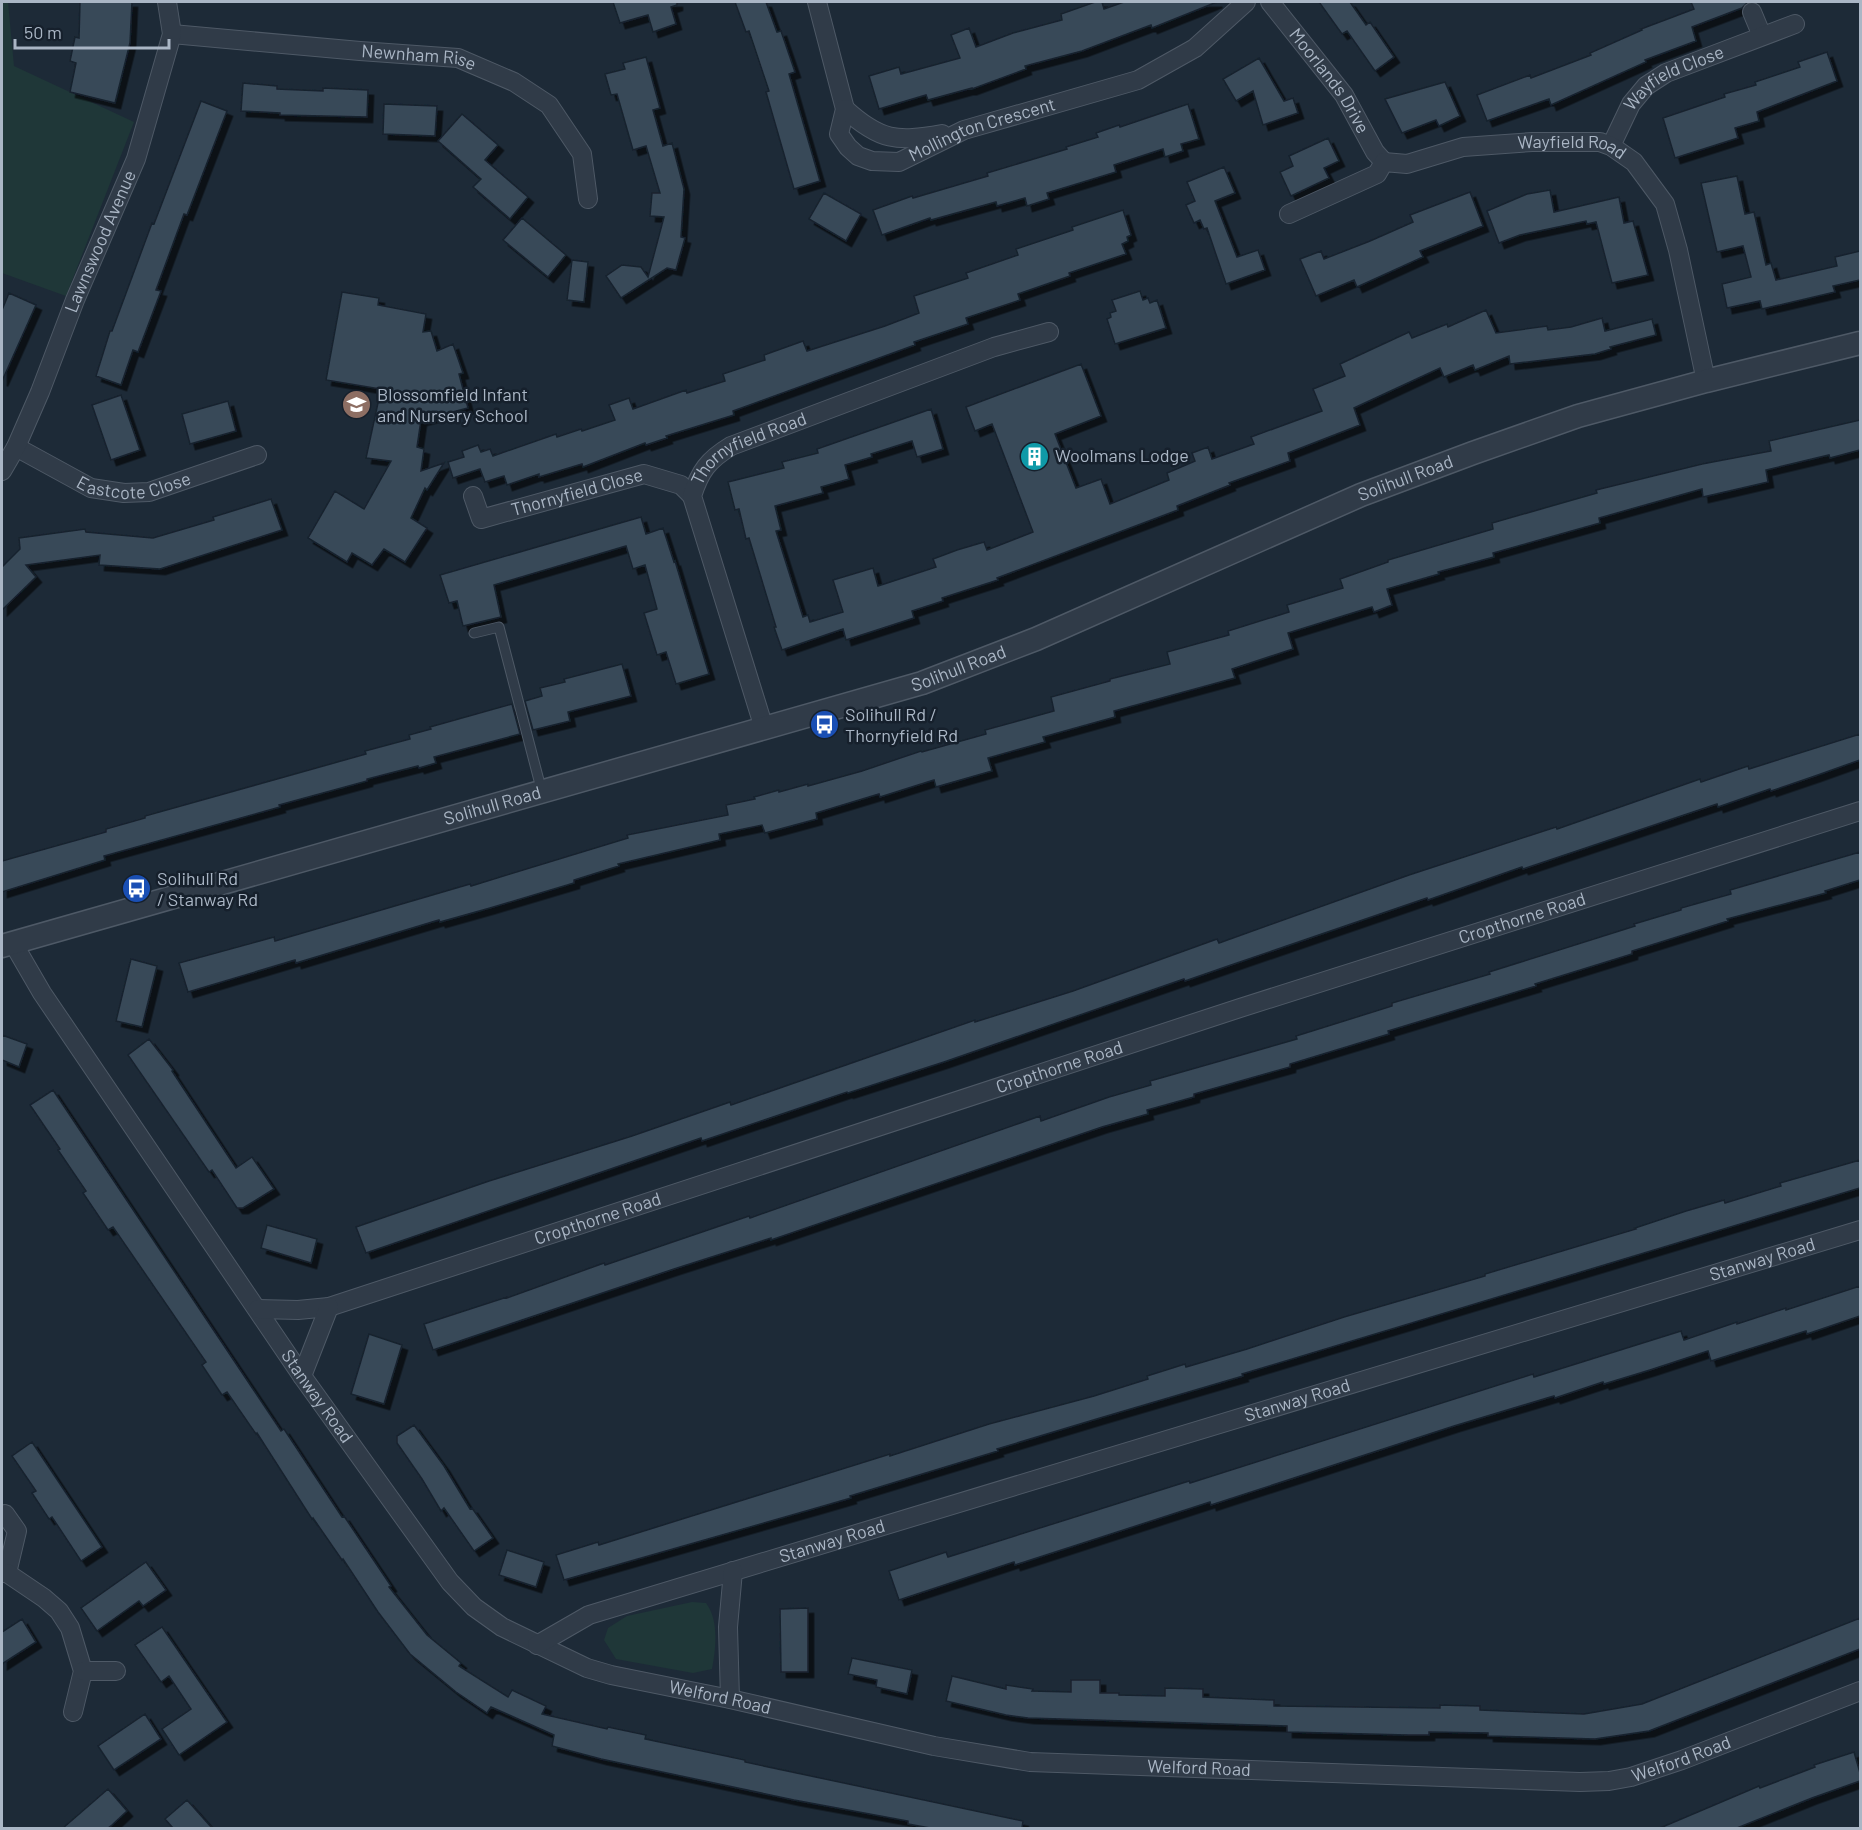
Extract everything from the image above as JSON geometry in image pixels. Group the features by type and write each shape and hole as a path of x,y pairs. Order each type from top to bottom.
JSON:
{"street":[{"name":"Lawnswood Avenue","path":"2,471 16,447 40,392 75,300 136,159 172,34 167,2"},
{"name":"Mollington Crescent","path":"817,2 845,109 839,134 858,156 872,161 899,162 964,130 1138,80 1195,48 1246,2"},
{"name":"Moorlands Drive","path":"1270,2 1344,95 1375,152 1384,162"},
{"path":"1752,12 1762,36"},
{"name":"Wayfield Close","path":"1611,146 1631,104 1646,86 1666,73 1795,24"},
{"name":"Newnham Rise","path":"172,34 458,58 514,82 549,105 582,154 588,199"},
{"path":"845,109 868,129 895,138 911,139 964,130"},
{"name":"Wayfield Road","path":"1384,162 1407,164 1463,147 1532,142 1600,142 1611,146 1634,162 1665,204 1678,250 1706,381"},
{"path":"1289,214 1377,174 1384,162"},
{"name":"Thornyfield Road","path":"764,728 692,496 704,468 716,455 730,446 994,347 1049,332"},
{"name":"Solihull Road","path":"7,944 922,683 1036,639 1361,495 1473,453 1578,416 1706,381 1860,343"},
{"name":"Eastcote Close","path":"16,447 91,488 124,493 149,492 257,455"},
{"name":"Thornyfield Close","path":"473,496 481,519 644,474 681,485 692,496"},
{"name":"Cropthorne Road","path":"258,1310 329,1307 1228,1012 1860,811"},
{"name":"Stanway Road","path":"7,944 302,1376 450,1582 474,1607 502,1627 537,1645 589,1615 1860,1230"},
{"path":"302,1376 329,1307"},
{"path":"5,1514 17,1531 4,1573 44,1598 59,1611 70,1628 83,1671 73,1712"},
{"path":"730,1700 728,1627 733,1571"},
{"name":"Welford Road","path":"537,1645 587,1668 611,1675 934,1746 1030,1762 1580,1782 1620,1779 1672,1764 1860,1691"},
{"path":"83,1671 116,1671"}],"lane":[{"path":"474,633 499,627 542,792"}],"green space":[{"path":"2,2 8,2 14,66 134,122 66,296 2,273"},
{"path":"692,1602 706,1603 713,1618 715,1643 712,1669 693,1673 616,1659 604,1640 608,1628 627,1616"}],"building":[{"path":"80,2 132,2 130,43 115,103 70,92 76,63 70,61 75,37 79,38"},
{"path":"613,2 677,2 677,5 671,7 676,24 653,32 648,15 620,23"},
{"path":"735,2 766,2 777,32 781,31 795,72 789,74 820,181 794,189 766,92 769,91 749,31 746,32"},
{"path":"1095,2 1102,2 1104,9 1124,2 1217,2 1152,28 1151,25 1082,51 1025,66 1026,69 972,89 928,100 926,95 879,109 869,76 899,67 901,74 960,58 951,35 969,28 976,47 1013,33 1062,20 1061,14"},
{"path":"1319,2 1350,2 1366,25 1370,22 1394,57 1375,71 1347,31 1342,34"},
{"path":"1691,2 1748,2 1742,8 1692,27 1696,41 1645,60 1646,62 1551,105 1549,99 1487,121 1477,95 1530,75 1531,78 1591,55 1590,53 1641,29 1694,9"},
{"path":"1827,52 1837,81 1757,112 1759,121 1735,128 1738,138 1675,158 1663,118 1725,97 1724,94 1756,85 1755,82 1800,67 1798,62"},
{"path":"646,57 660,108 653,110 663,146 672,143 684,189 681,237 685,238 676,270 667,268 621,298 606,276 622,265 641,267 648,277 664,217 650,216 652,193 660,193 646,146 633,150 617,94 611,95 605,74 625,69 623,63"},
{"path":"1259,58 1284,101 1293,98 1298,113 1263,125 1253,91 1236,101 1223,79"},
{"path":"1445,82 1460,116 1439,126 1436,120 1402,133 1385,99"},
{"path":"243,83 277,86 277,89 368,90 367,117 280,115 280,113 241,111"},
{"path":"201,101 227,111 187,215 184,214 156,290 161,291 138,352 133,350 121,385 96,376 110,331 112,331"},
{"path":"384,104 437,106 435,136 383,134"},
{"path":"1188,104 1199,139 1181,144 1183,151 1165,157 1163,149 1114,165 1116,172 1047,193 1049,199 1027,206 1025,198 997,206 996,202 931,220 930,218 882,235 873,210 912,196 913,198 988,176 987,173 1067,149 1066,147 1098,137 1096,133"},
{"path":"462,114 498,145 485,160 528,197 510,219 473,187 481,179 438,141"},
{"path":"1328,138 1339,161 1324,168 1329,178 1291,196 1280,172 1293,166 1289,156"},
{"path":"1224,167 1235,193 1215,201 1237,257 1258,250 1265,270 1226,284 1207,228 1204,229 1200,220 1194,223 1186,205 1195,201 1187,182"},
{"path":"1737,176 1745,214 1754,212 1766,265 1771,263 1776,280 1837,266 1835,257 1860,251 1860,280 1833,286 1835,292 1762,309 1760,301 1727,308 1722,284 1751,277 1743,246 1717,252 1701,183"},
{"path":"1550,190 1554,212 1619,197 1624,223 1633,221 1648,275 1612,283 1596,222 1587,224 1586,221 1520,235 1499,243 1487,211 1527,194"},
{"path":"1470,192 1483,226 1420,251 1423,257 1357,287 1354,280 1316,296 1300,259 1321,251 1324,259 1370,241 1413,222 1410,215"},
{"path":"824,193 861,214 846,241 809,219"},
{"path":"1123,210 1131,235 1127,237 1128,241 1122,244 1126,254 1069,273 1070,276 1018,294 1020,300 966,318 968,324 914,342 915,345 733,411 734,415 666,436 667,438 646,445 645,443 583,467 582,464 539,477 539,474 507,485 504,476 485,482 480,469 453,478 448,462 464,457 462,451 478,445 481,452 490,449 493,456 556,434 557,437 581,429 582,431 615,420 609,405 629,398 633,409 686,390 687,393 725,381 723,374 765,360 764,355 803,341 807,351 885,326 919,313 914,296 968,278 966,273 1018,255 1016,249"},
{"path":"522,218 566,255 548,277 503,240"},
{"path":"572,260 588,262 584,302 567,300"},
{"path":"1140,291 1143,300 1148,298 1150,303 1157,300 1166,328 1115,344 1107,319 1111,317 1110,313 1116,311 1112,300"},
{"path":"342,292 379,298 378,305 426,314 423,332 431,331 437,351 453,344 463,373 459,374 468,408 421,420 417,447 424,449 421,471 444,463 427,490 425,488 411,518 427,528 405,562 384,549 372,565 352,553 347,562 308,538 335,491 364,509 391,461 366,458 381,389 326,380"},
{"path":"9,293 36,305 2,381 2,310"},
{"path":"1486,310 1496,333 1547,326 1548,330 1571,327 1602,318 1605,331 1652,319 1656,335 1610,347 1611,349 1595,354 1510,364 1509,356 1475,370 1473,365 1444,377 1440,368 1354,408 1360,425 1288,453 1290,461 1229,483 1230,485 1177,506 1178,510 997,578 998,580 942,598 943,601 912,611 914,618 846,640 843,629 782,650 749,538 746,539 739,509 735,510 728,482 784,468 782,462 818,453 817,449 931,409 943,449 917,457 912,441 871,454 872,457 845,465 849,479 821,487 823,493 775,506 781,530 776,531 803,617 808,615 810,622 843,612 833,580 873,568 878,586 936,567 933,559 957,550 984,542 987,550 1033,532 992,424 975,431 966,407 1081,364 1101,416 1055,434 1076,488 1101,479 1110,504 1169,480 1167,473 1195,461 1192,453 1208,447 1212,459 1254,444 1251,437 1322,411 1313,389 1345,376 1340,364 1409,332 1412,338 1447,324 1448,327"},
{"path":"121,395 140,450 111,460 92,405"},
{"path":"228,401 236,431 190,444 182,414"},
{"path":"1860,420 1860,450 1766,470 1768,482 1703,497 1702,489 1599,518 1600,523 1493,553 1494,557 1387,589 1392,605 1374,612 1372,607 1288,633 1293,649 1232,669 1235,678 1114,711 1115,717 1043,737 1045,742 988,758 992,771 936,787 934,780 880,797 879,794 816,813 817,819 765,833 762,825 719,834 720,840 618,864 619,866 574,880 574,883 188,992 179,963 274,937 275,941 470,884 471,886 628,838 627,835 728,815 726,805 755,799 754,797 779,790 779,792 808,784 808,786 921,751 986,734 985,730 1054,711 1051,697 1170,664 1167,652 1229,635 1228,631 1289,612 1287,605 1343,588 1340,579 1388,562 1388,560 1493,529 1492,523 1597,493 1596,490 1702,464 1771,451 1769,441"},
{"path":"271,499 282,530 160,569 99,565 100,555 26,565 36,577 2,610 2,567 20,549 19,538 85,529 86,532 153,538 214,520 213,517"},
{"path":"641,517 646,534 663,528 709,674 676,684 666,652 657,655 644,613 657,609 645,565 633,569 626,546 494,585 501,617 463,626 457,601 449,603 440,575"},
{"path":"622,664 631,696 568,712 570,721 533,730 525,701 542,696 540,688 565,682 564,679"},
{"path":"512,704 520,734 434,757 436,763 419,768 418,766 367,779 367,781 279,805 280,807 104,856 105,860 2,892 2,861 106,832 106,829 145,818 145,816 366,754 365,751 410,739 409,735 431,729 430,727"},
{"path":"1860,734 1860,760 1815,776 1718,807 1717,804 1428,900 1427,898 944,1062 702,1141 701,1138 366,1253 356,1227 730,1102 731,1105 975,1020 975,1022 1073,991 1217,939 1219,943 1409,875 1556,827 1557,829 1700,779 1701,782 1748,766 1749,769"},
{"path":"1860,852 1860,880 1825,891 1826,893 1727,919 1728,921 1632,951 1632,954 1535,984 1536,986 1388,1031 1389,1034 1290,1064 1290,1067 1194,1094 1194,1097 1147,1110 1148,1114 1102,1127 771,1240 771,1238 674,1269 433,1350 424,1324 507,1298 604,1263 605,1265 749,1216 750,1218 1040,1116 1041,1121 1151,1085 1150,1081 1297,1039 1296,1036 1392,1006 1392,1003 1490,974 1489,972 1635,926 1634,924 1681,910 1681,908 1731,894 1730,890"},
{"path":"131,959 157,966 142,1027 116,1021"},
{"path":"2,1035 27,1044 19,1067 2,1060"},
{"path":"149,1039 173,1070 236,1168 252,1157 274,1189 243,1208 237,1208 212,1170 209,1172 128,1055"},
{"path":"53,1090 281,1431 284,1429 342,1517 344,1516 391,1586 389,1587 427,1635 461,1663 459,1666 508,1697 512,1690 546,1706 542,1714 607,1729 608,1727 646,1735 645,1739 745,1760 745,1762 1023,1821 1022,1828 930,1828 908,1824 908,1821 794,1800 601,1759 552,1746 554,1735 491,1707 487,1713 456,1692 410,1654 378,1612 343,1559 312,1519 257,1433 227,1392 222,1395 202,1365 206,1362 113,1227 108,1230 83,1193 86,1191 30,1105"},
{"path":"1860,1160 1860,1188 997,1449 998,1451 850,1496 851,1498 564,1580 556,1555 598,1542 599,1545 989,1424 1094,1396 1148,1379 1147,1376 1185,1364 1186,1367 1247,1349 1344,1317 1636,1229 1686,1211 1724,1200 1725,1203 1781,1186 1780,1183"},
{"path":"267,1225 317,1239 311,1263 261,1248"},
{"path":"1860,1286 1860,1316 1807,1334 1806,1331 1711,1361 1708,1351 1604,1384 1603,1382 1555,1398 1554,1396 1211,1505 1210,1502 1015,1565 1014,1562 899,1600 889,1571 946,1552 948,1557 1189,1481 1190,1483 1533,1374 1534,1377 1681,1331 1684,1340"},
{"path":"369,1334 402,1345 384,1404 351,1394"},
{"path":"414,1425 444,1466 470,1509 472,1508 493,1538 474,1551 444,1508 441,1511 397,1443 397,1436"},
{"path":"32,1442 102,1547 81,1561 52,1517 49,1519 32,1493 36,1491 12,1456"},
{"path":"507,1550 544,1562 536,1587 499,1575"},
{"path":"146,1562 166,1590 143,1606 139,1601 97,1631 81,1608"},
{"path":"808,1608 808,1672 781,1672 780,1609"},
{"path":"1860,1618 1860,1649 1649,1731 1595,1739 1488,1736 1488,1733 1429,1732 1429,1735 1408,1735 1287,1732 1287,1726 1028,1718 946,1701 952,1676 1006,1689 1006,1685 1033,1689 1032,1691 1071,1692 1071,1680 1100,1680 1100,1693 1119,1693 1119,1695 1165,1696 1165,1688 1203,1689 1203,1697 1274,1700 1274,1706 1440,1708 1440,1705 1480,1706 1480,1710 1584,1714 1642,1704"},
{"path":"22,1619 36,1642 2,1664 2,1632"},
{"path":"162,1627 227,1722 179,1755 162,1729 191,1709 169,1676 161,1682 135,1645"},
{"path":"852,1658 912,1670 907,1694 876,1687 877,1680 848,1674"},
{"path":"145,1714 161,1739 114,1770 98,1746"},
{"path":"1854,1752 1860,1781 1737,1828 1660,1828 1759,1786 1760,1788 1815,1767 1814,1765"},
{"path":"108,1789 127,1811 112,1825 108,1828 63,1828"},
{"path":"187,1800 212,1828 173,1828 165,1819"}],"place":[{"name":"Blossomfield Infant and Nursery School","path":"356,405"},
{"name":"Woolmans Lodge","path":"1034,456"},
{"name":"Solihull Rd / Thornyfield Rd","path":"824,725"},
{"name":"Solihull Rd / Stanway Rd","path":"136,889"}]}
